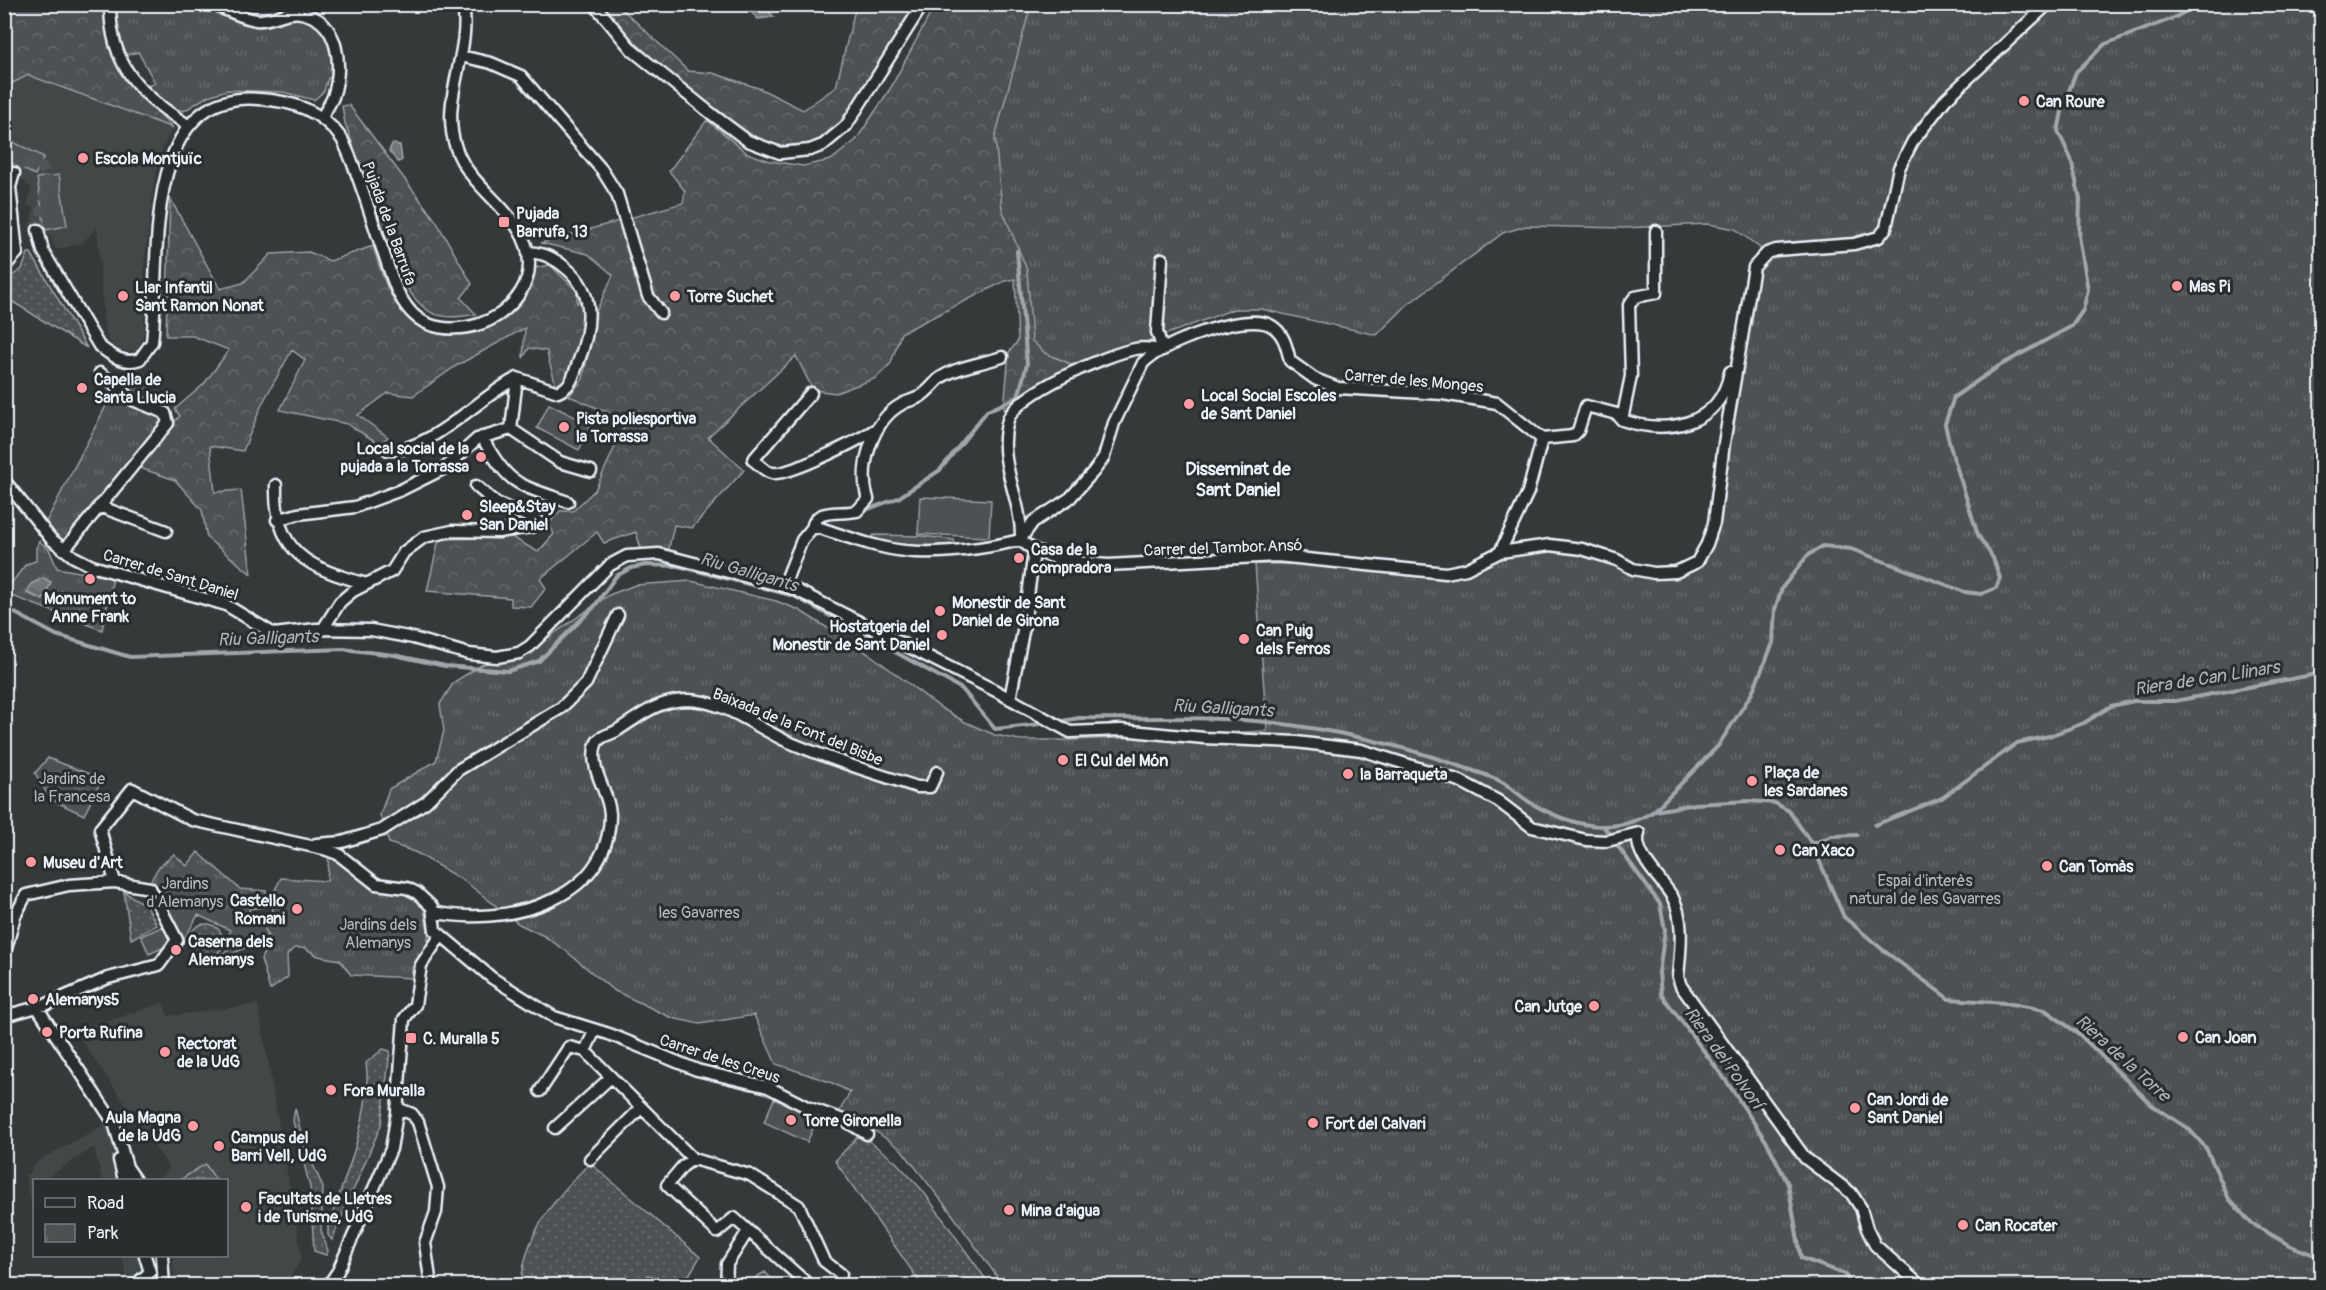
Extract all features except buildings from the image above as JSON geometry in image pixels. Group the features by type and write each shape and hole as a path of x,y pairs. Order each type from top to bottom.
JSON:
{"street":[{"path":"38,230 42,251 99,346 113,357 126,361 140,359 152,342 162,194 177,142 189,126 155,104 130,77 116,46 110,22 110,4"},
{"path":"212,4 259,21 288,8 313,16 324,24 336,43 338,57 333,96 322,118"},
{"name":"Pujada de la Barrufa","path":"189,126 208,109 225,101 260,99 297,105 322,118 334,128 349,154 396,290 412,312 425,322 442,327 464,328 498,315 519,296 526,282 528,252 523,233 466,166 456,150 450,118 461,56 464,4"},
{"path":"594,4 632,50 713,115 748,141 780,153 810,150 823,145 846,126 923,4"},
{"path":"1500,552 1528,492 1542,439 1573,436 1578,431 1586,406 1617,414 1622,420 1639,426 1663,428 1685,424 1707,414 1729,379 1735,350 1743,336 1751,277 1759,260 1767,253 1776,250 1854,244 1880,237 1889,217 1899,168 1913,141 1946,99 2048,4"},
{"path":"461,56 491,63 521,76 602,170 617,194 648,296 661,313"},
{"path":"4,267 16,253 10,187 14,173"},
{"path":"1622,420 1631,376 1629,305 1635,297 1656,293 1656,231"},
{"path":"517,378 558,392 565,389 570,384 582,352 588,324 587,295 579,281 548,255 528,252"},
{"path":"812,528 820,528 877,546 908,551 990,545 1020,540 1021,527 1005,461 1008,419 1024,400 1111,355 1138,348 1163,350 1157,332 1162,259"},
{"name":"Carrer de les Monges","path":"1020,540 1033,522 1070,498 1104,457 1114,423 1143,363 1163,350 1235,323 1259,321 1277,330 1283,338 1290,361 1326,385 1358,391 1443,394 1497,403 1542,439"},
{"name":"Carrer del Tambor Ansó","path":"1020,540 1034,552 1102,565 1143,565 1277,556 1446,573 1466,569 1500,552 1525,547 1569,547 1617,560 1633,569 1654,573 1687,569 1703,554 1714,523 1725,432 1743,336"},
{"path":"784,585 802,540 812,528 813,520 819,515 857,511 868,499 864,477 868,455 879,427 889,414 902,404 921,397 942,377 1002,357"},
{"path":"64,550 168,423 165,413 133,400 100,373"},
{"path":"511,429 517,378"},
{"path":"388,450 400,451 432,435 517,378"},
{"path":"811,393 753,460 763,468 772,473 804,465 879,427"},
{"path":"277,520 298,514 355,507 401,490 445,468 482,437 511,429 560,462 591,471"},
{"path":"482,437 497,465 516,483 568,502"},
{"name":"Carrer de Sant Daniel","path":"5,479 44,533 64,550 92,566 226,605 274,634 323,629 361,630 402,635 481,657 511,655 519,653 538,639 610,565 637,554 675,557 784,585 1070,732 1149,732 1204,738 1296,742 1361,750 1460,780 1498,801 1532,827 1586,840 1606,841 1639,833 1638,847 1673,899 1680,927 1678,977 1681,986 1805,1158 1851,1193 1861,1208 1867,1229 1875,1245 1921,1286"},
{"path":"276,485 277,520 293,549 304,559 339,576 367,584"},
{"path":"323,629 340,602 352,591 392,571 404,552 424,537 452,531 486,533 521,529 538,521 496,503 476,486"},
{"path":"99,506 166,531"},
{"path":"1015,702 1034,552"},
{"path":"310,844 342,842 382,830 426,802 458,770 561,708 586,683 618,615"},
{"name":"Baixada de la Font del Bisbe","path":"433,912 463,918 514,914 543,904 578,884 598,863 609,823 609,806 595,762 595,747 598,740 616,731 646,710 670,702 687,700 710,704 825,756 917,787 930,787 937,772"},
{"path":"115,882 100,829 132,789 187,818 310,844 338,854 376,884 398,885 417,893 432,907 435,930 441,934 421,966 415,1005 404,1019 397,1108 391,1149 338,1271 327,1286"},
{"path":"4,956 15,916 26,895 69,885 115,882 150,888 177,940 159,966 108,978 37,1007 4,1016"},
{"name":"Carrer de les Creus","path":"441,934 484,972 522,999 554,1017 595,1030 696,1070 768,1087 807,1107 854,1125 867,1134"},
{"path":"37,1007 106,1110 127,1167 135,1179"},
{"path":"585,1051 595,1030"},
{"path":"540,1091 569,1047 585,1051 693,1159 750,1175 799,1206 824,1261 841,1274 838,1286"},
{"path":"555,1128 610,1078"},
{"path":"397,1108 412,1114 418,1122 438,1187 436,1212 425,1244 431,1286"},
{"path":"591,1159 641,1108"},
{"path":"115,1130 115,1146 124,1179"},
{"path":"693,1159 676,1172 667,1185 717,1232 734,1218 810,1286"},
{"path":"726,1286 727,1264 748,1231"},
{"path":"134,1286 150,1272 145,1257"},
{"path":"162,1257 164,1286"}],"shaded area":[{"name":"Escola Montjuïc","path":"27,75 173,128 163,147 154,183 144,267 144,332 139,348 135,352 117,350 107,339 97,228 82,243 56,250 49,233 29,228 34,207 27,205 31,188 5,164 4,152 12,137 7,131 5,87"},
{"name":"Campus del Barri Vell, UdG","path":"163,1003 168,1016 258,1004 302,1258 285,1285 174,1285 173,1257 228,1257 228,1179 157,1179 170,1169 77,1034 85,1031 87,1024 102,1023"},
{"path":"107,1123 122,1179 102,1179 94,1147 48,1179 33,1179 33,1212 25,1174 32,1172 31,1167"},
{"path":"121,1257 141,1257 146,1272 144,1275 128,1280"}],"green space":[{"path":"5,5 107,5 110,43 123,74 173,128 28,75 5,87"},
{"path":"113,5 204,5 239,19 303,18 322,28 333,46 331,78 328,78 324,91 314,100 283,92 227,90 208,96 184,111 164,105 146,87 155,83 138,52 127,55 119,40"},
{"path":"602,5 618,5 688,71 713,73 761,89 803,110 836,87 856,5 916,5 876,73 841,122 830,133 813,142 784,146 756,139 739,128 654,59 627,34"},
{"path":"935,5 1057,5 1045,353 1078,367 1004,410 1009,352 1018,341 1015,279 1005,281 901,333 891,363 876,378 836,393 813,390 796,356 708,437 744,470 692,528 674,525 668,552 641,549 636,532 604,543 597,532 540,579 546,588 531,607 511,606 511,598 427,591 439,539 493,538 508,535 538,552 554,534 549,523 560,511 573,511 595,490 627,421 569,396 583,379 596,312 613,275 588,254 541,243 683,203 685,191 669,171 707,120 747,153 770,161 803,166 831,160 856,140 890,89"},
{"name":"Espai d'interès natural de les Gavarres","path":"1031,5 2321,5 2321,1285 1003,1285 901,1149 868,1126 838,1114 850,1092 830,1082 776,1064 754,1015 700,1024 672,1018 613,990 566,951 544,936 519,924 467,883 417,853 389,843 380,815 389,789 436,761 444,731 440,704 454,682 483,664 516,657 539,644 609,595 635,585 691,581 776,601 799,610 872,656 941,708 965,722 995,735 1020,740 1075,740 1267,731 1255,564 1311,564 1456,578 1491,562 1526,551 1582,549 1635,574 1701,564 1715,539 1760,248 1735,229 1708,224 1624,228 1526,226 1503,233 1407,305 1377,335 1261,309 1234,309 1078,367 1045,353 1032,341 1027,270 1002,209 995,137"},
{"path":"349,105 436,221 472,284 461,298 476,314 451,317 433,313 418,302 403,282 345,123 342,106"},
{"path":"11,141 44,157 35,175 5,160"},
{"path":"59,175 67,226 45,230 37,178"},
{"path":"170,198 220,289 243,283 271,254 309,252 330,261 373,246 385,283 400,309 423,328 443,334 464,334 484,329 503,319 518,305 529,288 535,268 550,265 577,291 577,303 583,297 582,329 568,382 555,385 547,351 529,348 523,358 525,328 456,366 413,396 388,393 358,415 388,437 380,444 347,424 280,410 305,360 292,350 262,404 243,451 210,446 215,492 241,490 251,574 207,538 202,510 175,480 134,466 180,416 175,409 204,384 229,350 193,336 166,336"},
{"path":"28,253 31,253 87,348 5,297 5,281 22,269"},
{"path":"144,374 153,394 171,415 145,448 116,478 63,546 45,524 122,375"},
{"name":"Pista poliesportiva la Torrassa","path":"549,404 591,425 579,450 537,428"},
{"path":"920,497 991,500 989,537 918,534"},
{"path":"874,535 922,536 954,540 955,545 905,546 871,538"},
{"path":"39,541 49,549 57,568 113,578 102,630 4,593 26,564 36,561 36,548"},
{"name":"Jardins de la Francesa","path":"48,758 102,779 84,815 50,799 35,773"},
{"name":"Jardins dels Alemanys","path":"198,852 240,889 266,891 263,907 249,909 250,923 262,922 259,915 273,915 272,896 281,878 327,881 329,856 371,887 397,889 423,905 427,924 427,944 412,967 412,978 351,975 340,960 318,956 305,948 294,948 287,955 288,977 270,990 261,959 270,940 265,929 267,939 257,937 245,941 247,947 219,960 214,958 229,950 230,930 198,915 182,943 150,882 158,868 174,854 187,866"},
{"path":"124,892 146,905 157,925 131,939"},
{"path":"206,924 218,929 223,941 218,953 206,958 194,953 189,941 194,929"},
{"path":"164,926 171,944 149,954 141,936"},
{"path":"383,1049 390,1051 381,1125 332,1240 328,1235 328,1226 356,1146 361,1124 367,1082 366,1063"},
{"name":"Torre Gironella","path":"774,1099 818,1118 807,1142 764,1122"},
{"path":"295,1108 304,1145 323,1187 321,1230 328,1251 326,1255 314,1251 310,1187 293,1121"},
{"path":"860,1134 896,1162 923,1191 990,1285 922,1285 835,1161"},
{"path":"590,1163 700,1257 683,1285 657,1285 657,1278 647,1275 643,1285 521,1286 523,1267 535,1233 565,1189"},
{"path":"205,1164 215,1179 182,1179"},
{"path":"765,1272 777,1285 752,1285 756,1277"}],"water":[{"path":"744,5 763,5 774,17 758,19"},
{"path":"392,144 400,145 402,160 398,162 389,151"},
{"path":"43,578 51,582 43,600 27,593 31,584"}],"waterway":[{"path":"1057,722 1079,718 1202,718 1310,728 1402,748 1486,775 1502,782 1527,801 1546,811 1577,822 1608,826 1624,824 1654,811 1718,746 1752,693 1773,643 1775,609 1782,588 1808,555 1823,546 1851,549 1965,592 1981,594 1996,588 2000,578 1993,558 1978,535 1945,424 1954,397 1999,366 2072,326 2083,310 2088,290 2079,236 2080,199 2071,159 2058,131 2063,107 2076,72 2105,44 2174,18 2199,4"},
{"path":"858,513 898,498 940,470 987,411 1018,397 1027,364 1017,251"},
{"name":"Riu Galligants","path":"4,607 56,635 130,657 343,649 394,655 445,666 508,671 539,661 594,607 616,576 631,568 646,565 678,566 794,596 962,689 995,729 1049,723"},
{"name":"Riera de Can Llinars","path":"1875,825 1942,798 2017,743 2049,736 2084,723 2111,706 2134,701 2175,701 2322,673"},
{"name":"Riera de la Torre","path":"1655,811 1695,804 1749,801 1775,803 1789,811 1812,844 1844,917 1883,950 1949,999 2006,1003 2045,1010 2079,1034 2152,1105 2189,1129 2206,1148 2229,1199 2251,1223 2291,1246 2322,1258"},
{"name":"Riera del Polvorí","path":"1604,827 1660,904 1665,930 1659,973 1661,994 1727,1082 1768,1144 1788,1184 1801,1258 1845,1274 1852,1286"},
{"name":"Riera de Can Llinars","path":"1812,844 1832,836 1857,835"}],"tunnel":[{"path":"14,173 21,165 32,161 43,168 48,177 38,230"}],"place":[{"name":"Can Roure","path":"2024,101"},
{"name":"Escola Montjuïc","path":"83,158"},
{"name":"Pujada Barrufa, 13","path":"504,222"},
{"name":"Mas Pi","path":"2177,286"},
{"name":"Llar Infantil Sant Ramon Nonat","path":"123,296"},
{"name":"Torre Suchet","path":"675,296"},
{"name":"Capella de Santa Llucia","path":"82,388"},
{"name":"Local Social Escoles de Sant Daniel","path":"1189,404"},
{"name":"Pista poliesportiva la Torrassa","path":"564,427"},
{"name":"Local social de la pujada a la Torrassa","path":"481,457"},
{"name":"Sleep&Stay San Daniel","path":"467,515"},
{"name":"Casa de la compradora","path":"1019,558"},
{"name":"Monument to Anne Frank","path":"90,579"},
{"name":"Monestir de Sant Daniel de Girona","path":"940,611"},
{"name":"Hostatgeria del Monestir de Sant Daniel","path":"942,635"},
{"name":"Can Puig dels Ferros","path":"1244,639"},
{"name":"El Cul del Món","path":"1063,760"},
{"name":"la Barraqueta","path":"1348,774"},
{"name":"Plaça de les Sardanes","path":"1752,781"},
{"name":"Can Xaco","path":"1780,850"},
{"name":"Museu d'Art","path":"31,862"},
{"name":"Can Tomàs","path":"2047,866"},
{"name":"Castello Romani","path":"297,909"},
{"name":"Caserna dels Alemanys","path":"176,950"},
{"name":"Alemanys5","path":"33,999"},
{"name":"Can Jutge","path":"1594,1006"},
{"name":"Porta Rufina","path":"47,1032"},
{"name":"Can Joan","path":"2183,1037"},
{"name":"C. Muralla 5","path":"411,1038"},
{"name":"Rectorat de la UdG","path":"165,1052"},
{"name":"Fora Muralla","path":"331,1090"},
{"name":"Can Jordi de Sant Daniel","path":"1855,1108"},
{"name":"Torre Gironella","path":"791,1120"},
{"name":"Fort del Calvari","path":"1313,1123"},
{"name":"Aula Magna de la UdG","path":"193,1126"},
{"name":"Campus del Barri Vell, UdG","path":"219,1146"},
{"name":"Facultats de Lletres i de Turisme, UdG","path":"246,1207"},
{"name":"Mina d'aigua","path":"1009,1210"},
{"name":"Can Rocater","path":"1963,1225"}],"district":[{"name":"Disseminat de Sant Daniel","path":"1238,479"}],"park label":[{"name":"Jardins d'Alemanys","path":"185,892"},
{"name":"les Gavarres","path":"699,912"}]}
